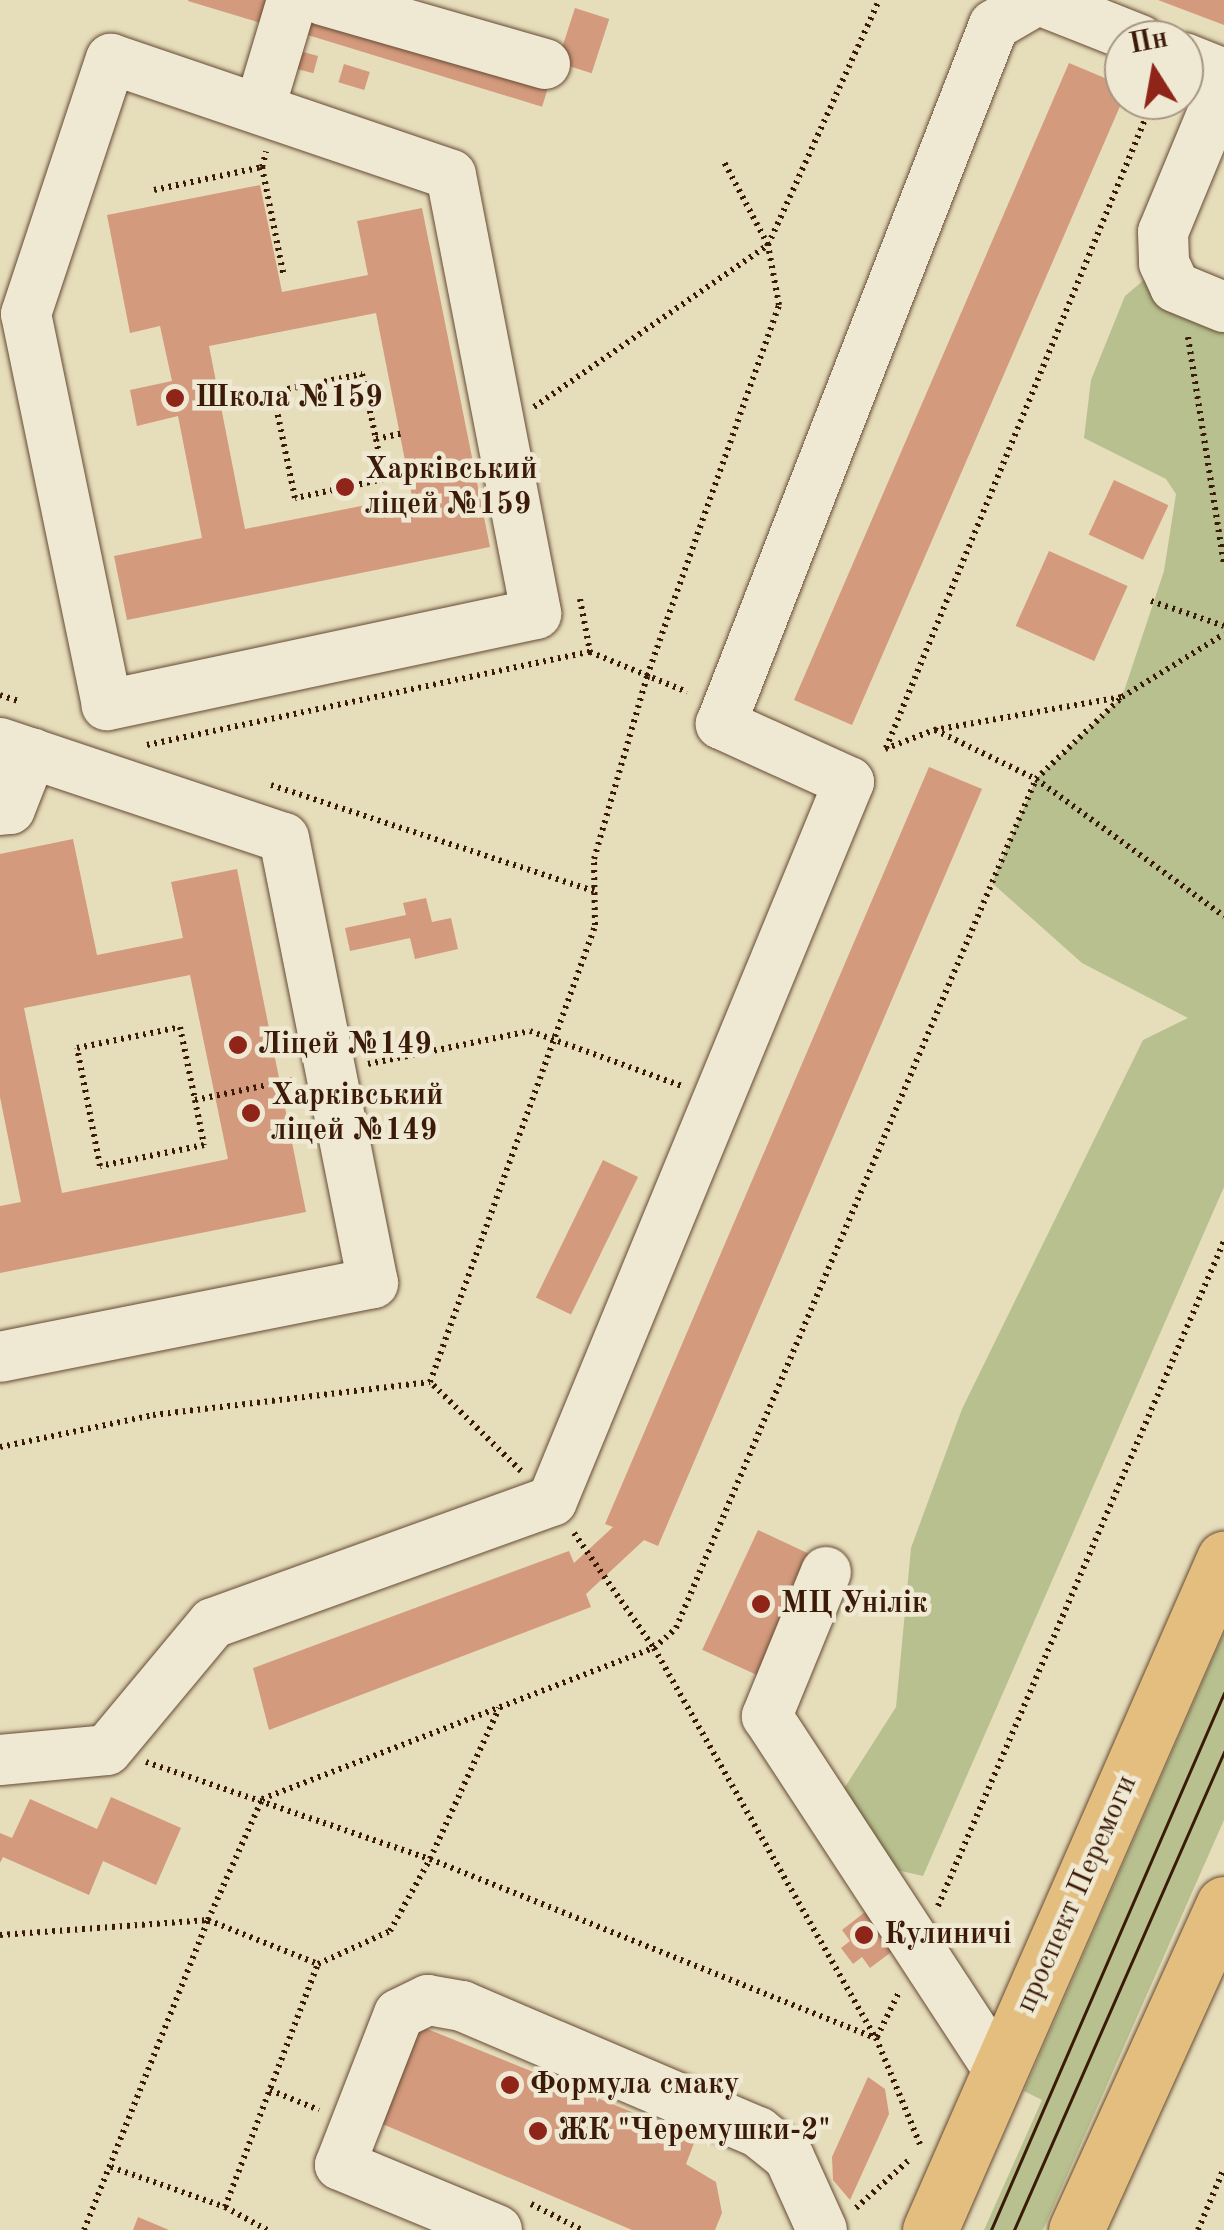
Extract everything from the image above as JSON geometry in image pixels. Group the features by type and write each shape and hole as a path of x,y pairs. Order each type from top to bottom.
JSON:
{"main road":[{"name":"проспект Перемоги","path":"930,2230 1224,1559"},
{"path":"1076,2230 1224,1904"}],"lane":[{"path":"268,109 292,0"},
{"path":"322,0 544,64"},
{"path":"0,1760 107,1750 214,1623 552,1501 849,782 721,724 994,25 1038,0 1104,26"},
{"path":"111,59 268,109 451,174 536,614 107,704 26,314 111,59"},
{"path":"1224,86 1163,232 1164,263 1175,287 1224,307"},
{"path":"0,810 10,808 23,734 284,838 374,1283 0,1357"},
{"path":"826,1572 767,1716 999,2070"},
{"path":"497,2230 340,2165 399,2014 428,2000 462,2006 758,2132 788,2157 820,2224"}],"path":[{"path":"499,415 541,406 768,246 878,0"},
{"path":"268,109 262,167 284,278"},
{"path":"1122,697 934,730 886,748 1145,120"},
{"path":"430,1382 552,1036 595,926 594,859 647,676 778,305 768,246 724,162"},
{"path":"154,190 262,167"},
{"path":"1175,287 1201,392 1224,564"},
{"path":"362,374 376,439 384,479 295,498 274,392 362,374"},
{"path":"376,439 400,434"},
{"path":"1151,601 1224,626"},
{"path":"84,2230 208,1920 262,1799 654,1648 676,1628 1036,779 1122,697 1224,634"},
{"path":"148,745 590,652 687,692"},
{"path":"0,695 23,734"},
{"path":"934,730 1036,779 1224,916"},
{"path":"129,739 166,751"},
{"path":"259,782 594,890"},
{"path":"180,1027 195,1100 204,1145 100,1166 77,1048 180,1027"},
{"path":"195,1100 530,1031 716,1100"},
{"path":"430,1382 552,1501 654,1648 876,2038 919,1950 1224,1241"},
{"path":"0,1447 153,1415 430,1382"},
{"path":"107,1750 262,1799 430,1859 498,1708"},
{"path":"0,1935 208,1920 318,1964"},
{"path":"820,2224 855,2209 922,2148"},
{"path":"112,2167 225,2207"},
{"path":"1198,2230 1224,2168"}],"green space":[{"path":"1164,263 1224,307 1224,1187 923,1876 857,1861 831,1809 896,1707 911,1548 962,1409 1143,1040 1188,1018 1082,963 992,883 1036,779 1122,697 1164,571 1176,494 1166,479 1084,438 1091,380 1125,296"},
{"path":"1224,1633 1224,1820 1043,2230 984,2230 1042,2100 1024,2091"}],"building":[{"path":"270,0 271,26 188,1"},
{"path":"306,0 552,75 542,107 296,32"},
{"path":"1158,0 1224,0 1224,25"},
{"path":"575,8 609,19 592,73 557,62"},
{"path":"292,49 318,56 313,73 287,66"},
{"path":"1069,63 1104,78 1104,120 1114,120 852,725 794,700"},
{"path":"344,64 370,72 364,90 338,82"},
{"name":"Школа №159","path":"260,185 282,292 368,275 357,221 422,208 490,547 127,620 114,556 202,538 178,416 137,426 130,390 172,381 160,326 130,333 107,215","holes":["376,313 412,496 245,529 209,346"]},
{"path":"1114,480 1168,505 1143,560 1089,534"},
{"path":"1049,551 1128,586 1094,661 1016,626"},
{"path":"929,767 982,789 658,1546 644,1540 586,1594 591,1607 269,1730 253,1668 569,1551 574,1563 613,1527 605,1524"},
{"name":"Ліцей №149","path":"73,839 97,955 183,938 171,882 237,869 306,1212 0,1273 0,1206 21,1202 0,1097 0,854","holes":["190,975 228,1159 62,1193 24,1008"]},
{"path":"426,898 432,922 451,918 458,949 415,959 410,938 350,951 345,928 406,915 403,903"},
{"path":"603,1160 638,1177 571,1315 536,1298"},
{"name":"МЦ Унілік","path":"758,1530 817,1557 761,1677 702,1650"},
{"path":"111,1797 181,1828 156,1885 103,1861 89,1895 3,1857 0,1863 0,1833 12,1838 30,1799 97,1829"},
{"name":"Кулиничі","path":"865,1912 894,1950 870,1968 862,1957 853,1964 841,1948 850,1941 842,1930"},
{"name":"ЖК \"Черемушки-2\"","path":"420,2026 696,2138 686,2164 716,2182 722,2213 715,2230 632,2230 380,2123"},
{"path":"868,2077 885,2089 889,2114 850,2200 833,2180 832,2157"},
{"path":"138,2217 169,2230 133,2230"}],"tram line":[{"path":"991,2230 1224,1693"},
{"path":"1014,2230 1224,1752"}],"place":[{"name":"Школа №159","path":"175,398"},
{"name":"Харківський ліцей №159","path":"345,487"},
{"name":"Ліцей №149","path":"238,1045"},
{"name":"Харківський ліцей №149","path":"251,1113"},
{"name":"МЦ Унілік","path":"761,1604"},
{"name":"Кулиничі","path":"864,1935"},
{"name":"Формула смаку","path":"510,2085"},
{"name":"ЖК \"Черемушки-2\"","path":"538,2131"}]}
